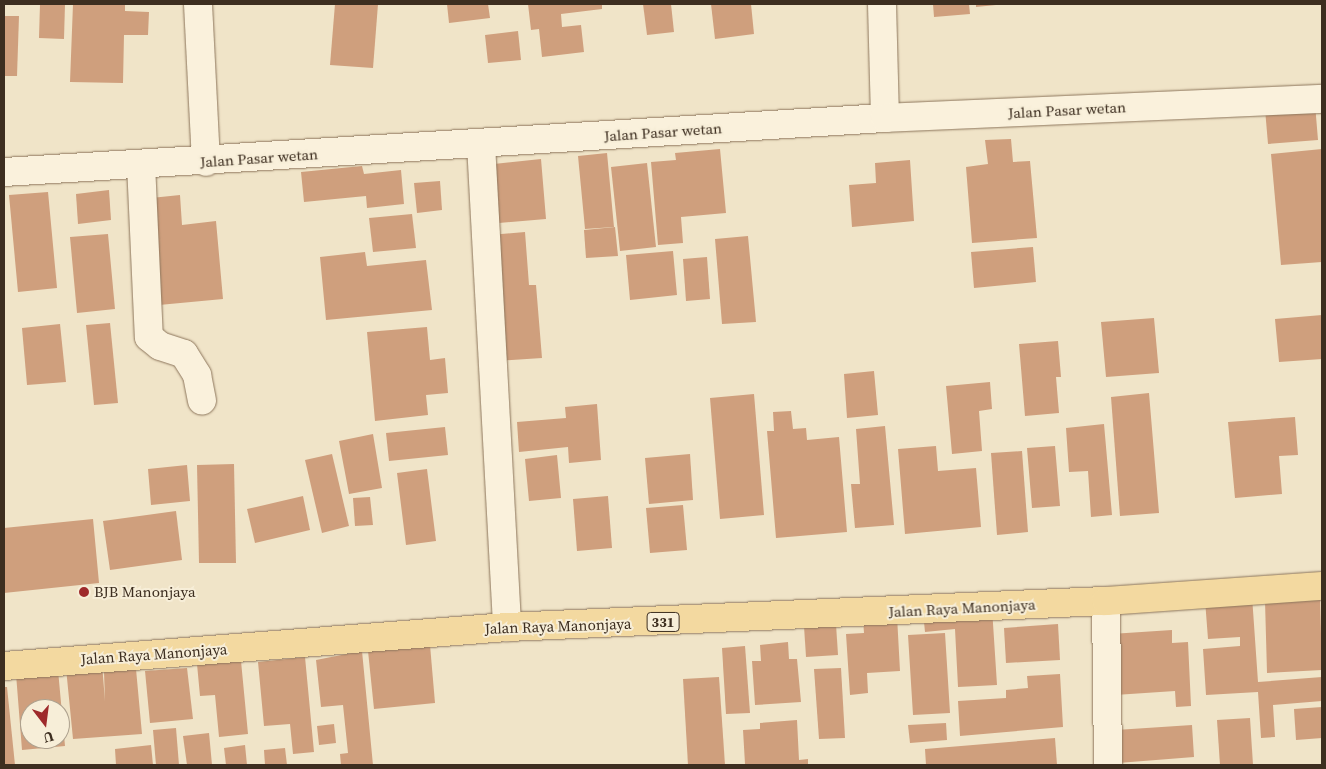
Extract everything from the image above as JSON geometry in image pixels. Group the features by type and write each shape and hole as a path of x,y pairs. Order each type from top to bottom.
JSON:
{"main road":[{"name":"Jalan Raya Manonjaya","path":"4,666 507,627 1106,601 1322,586"}],"street":[{"path":"198,4 206,162"},
{"path":"882,4 885,118"},
{"name":"Jalan Pasar wetan","path":"4,172 206,162 885,118 1322,99"},
{"path":"481,144 507,627"},
{"path":"141,164 149,338 160,346 184,354 197,375 202,401"},
{"path":"1106,601 1108,765"}],"building":[{"path":"40,4 65,4 64,39 39,38"},
{"path":"73,4 125,4 125,11 149,12 148,35 124,35 123,83 70,82"},
{"path":"335,4 378,4 373,68 330,65"},
{"path":"447,4 488,4 490,18 449,23"},
{"path":"528,4 602,4 602,9 561,14 562,27 581,25 584,52 542,57 539,29 531,30"},
{"path":"643,4 671,4 674,32 647,35"},
{"path":"711,4 751,4 754,34 715,39"},
{"path":"933,4 969,4 970,14 934,17"},
{"path":"976,4 995,4 996,5 976,7"},
{"path":"4,16 19,16 17,76 4,76"},
{"path":"518,31 521,60 488,63 485,35"},
{"path":"1315,104 1318,140 1268,144 1265,109"},
{"path":"1011,139 1013,162 1030,161 1037,238 972,243 966,167 988,164 985,140"},
{"path":"720,149 726,213 681,217 683,243 658,245 651,162 676,160 675,153"},
{"path":"1322,149 1322,262 1281,265 1271,154"},
{"path":"607,153 614,227 585,229 578,156"},
{"path":"541,159 546,219 499,223 494,164"},
{"path":"910,160 914,221 852,227 849,185 876,183 875,163"},
{"path":"647,163 656,247 620,251 611,167"},
{"path":"362,166 364,174 401,170 404,204 367,208 366,196 304,202 301,172"},
{"path":"440,181 442,210 417,213 414,183"},
{"path":"109,190 111,220 78,224 76,194"},
{"path":"48,192 57,288 18,292 9,195"},
{"path":"180,195 182,225 216,221 223,299 159,305 151,198"},
{"path":"412,214 416,248 373,252 369,218"},
{"path":"615,227 618,256 586,258 584,230"},
{"path":"525,232 529,285 536,285 542,358 495,361 490,235"},
{"path":"108,234 115,309 77,313 70,237"},
{"path":"748,236 756,322 722,324 715,239"},
{"path":"1033,247 1036,282 974,288 971,252"},
{"path":"673,251 677,295 630,300 626,255"},
{"path":"365,252 367,266 426,260 432,310 326,320 320,257"},
{"path":"707,257 710,299 686,301 683,259"},
{"path":"1322,315 1322,359 1279,362 1275,319"},
{"path":"1154,318 1159,373 1106,377 1101,322"},
{"path":"110,323 118,403 94,405 86,325"},
{"path":"60,324 66,382 27,385 22,328"},
{"path":"427,327 430,360 445,358 448,393 426,395 428,415 375,421 367,332"},
{"path":"1058,341 1061,377 1056,377 1059,413 1025,416 1019,344"},
{"path":"874,371 878,415 847,418 844,374"},
{"path":"990,382 992,409 979,411 982,451 952,454 946,386"},
{"path":"1149,393 1159,513 1120,516 1111,397"},
{"path":"754,394 764,515 720,519 710,398"},
{"path":"597,404 601,460 569,463 568,447 519,452 517,422 566,418 565,407"},
{"path":"791,411 793,429 806,428 807,440 839,437 847,532 776,538 767,431 774,431 773,412"},
{"path":"1295,417 1298,455 1279,456 1282,494 1235,498 1228,422"},
{"path":"1104,424 1112,515 1091,517 1088,471 1069,472 1066,428"},
{"path":"885,426 894,525 855,528 851,484 860,484 856,429"},
{"path":"445,427 448,455 389,461 386,433"},
{"path":"373,434 382,488 349,494 339,441"},
{"path":"936,446 938,471 976,468 981,527 905,534 898,449"},
{"path":"1055,446 1060,506 1032,508 1027,448"},
{"path":"1022,451 1028,532 997,535 991,453"},
{"path":"332,454 349,526 322,533 305,460"},
{"path":"690,454 693,500 649,504 645,458"},
{"path":"557,455 561,498 529,501 525,459"},
{"path":"234,464 236,563 199,563 197,465"},
{"path":"187,465 190,501 151,505 148,469"},
{"path":"427,469 436,541 406,545 397,473"},
{"path":"303,496 310,530 255,543 247,509"},
{"path":"608,496 612,548 577,551 573,499"},
{"path":"370,497 373,525 355,526 353,498"},
{"path":"683,505 687,550 650,553 646,508"},
{"path":"176,511 182,560 110,570 103,521"},
{"path":"93,519 99,583 4,593 4,528"},
{"path":"1252,596 1258,682 1322,677 1322,701 1273,705 1275,737 1261,738 1258,692 1206,695 1203,649 1240,646 1240,637 1208,639 1205,600"},
{"path":"1320,597 1322,670 1267,673 1265,601"},
{"path":"992,608 997,685 958,687 955,629 925,632 923,612"},
{"path":"897,616 900,671 867,673 868,693 850,695 846,634 864,633 863,619"},
{"path":"836,624 838,655 806,657 804,626"},
{"path":"1058,624 1060,660 1006,663 1004,628"},
{"path":"1172,630 1172,643 1188,642 1191,706 1176,707 1175,691 1115,695 1111,634"},
{"path":"945,633 950,713 913,715 908,635"},
{"path":"788,642 789,659 797,659 801,702 755,705 752,661 761,661 760,645"},
{"path":"430,645 435,703 374,709 368,651"},
{"path":"745,646 750,713 726,714 722,648"},
{"path":"362,651 373,765 341,765 340,754 348,753 343,705 321,707 316,660"},
{"path":"305,657 314,752 293,754 290,724 264,726 258,662"},
{"path":"241,661 248,734 219,737 215,695 200,696 197,664"},
{"path":"102,664 105,701 104,672 136,669 142,734 73,739 66,668"},
{"path":"187,668 193,719 150,723 145,671"},
{"path":"841,668 845,738 819,739 814,669"},
{"path":"58,670 61,699 20,699 20,725 16,674"},
{"path":"1060,674 1063,727 960,736 958,701 1006,698 1006,690 1028,688 1027,676"},
{"path":"719,677 725,765 688,765 683,679"},
{"path":"4,687 7,687 15,765 4,765"},
{"path":"1322,707 1322,738 1296,740 1294,709"},
{"path":"1250,718 1253,765 1220,765 1217,720"},
{"path":"797,720 799,760 808,759 808,765 745,764 743,730 760,729 760,723"},
{"path":"946,723 947,740 910,743 908,725"},
{"path":"334,724 336,743 319,745 317,726"},
{"path":"1192,725 1194,757 1118,763 1116,730"},
{"path":"176,728 179,765 156,765 153,730"},
{"path":"209,733 212,765 187,765 183,736"},
{"path":"1055,738 1057,765 926,765 925,749"},
{"path":"151,745 153,765 116,765 115,749"},
{"path":"245,745 247,765 226,765 224,748"},
{"path":"285,748 287,765 265,765 264,750"}],"place":[{"name":"BJB Manonjaya","path":"84,592"}]}
